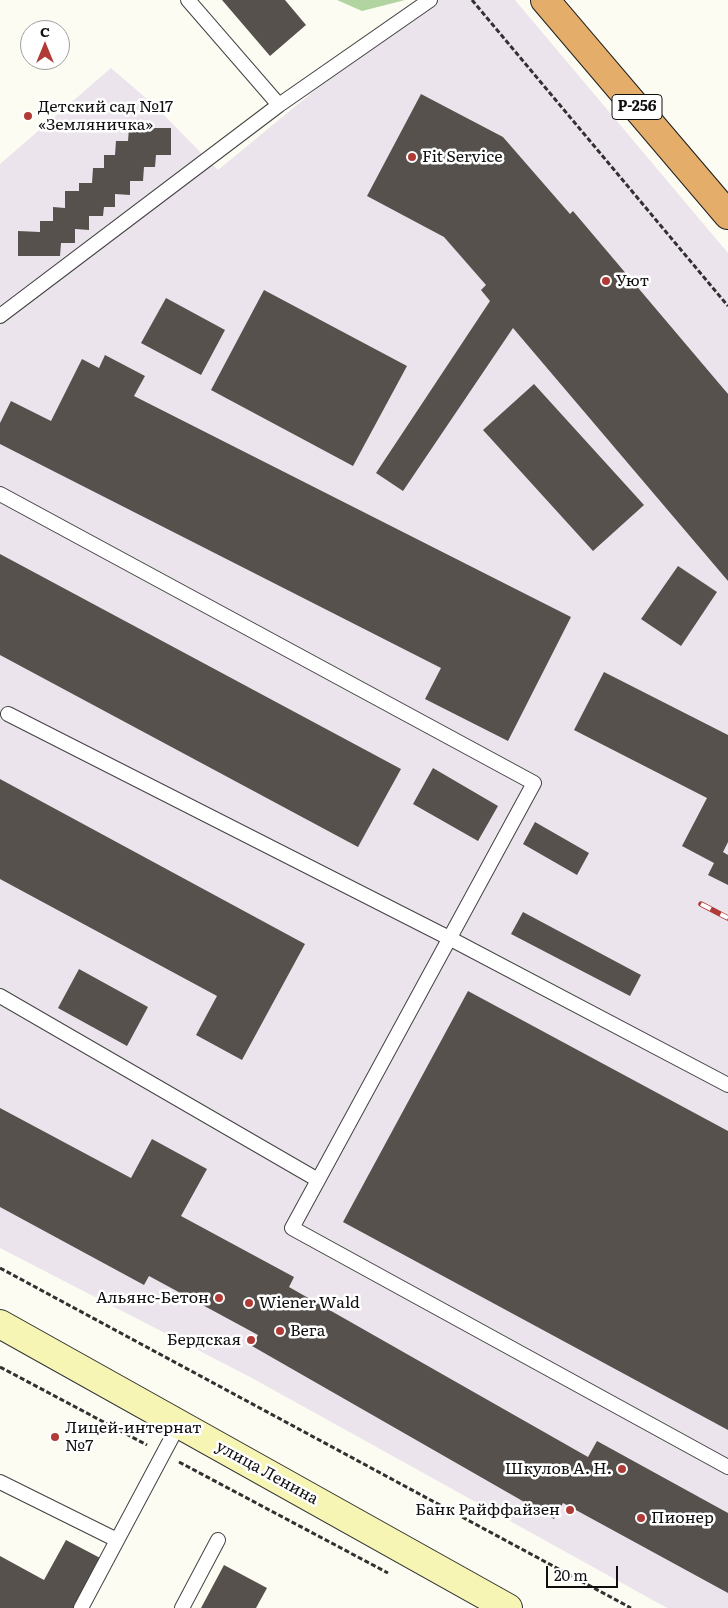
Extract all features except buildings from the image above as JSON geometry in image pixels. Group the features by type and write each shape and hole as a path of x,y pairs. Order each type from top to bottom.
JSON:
{"highway":[{"name":"Р-256","path":"545,0 728,215"}],"main road":[{"name":"улица Ленина","path":"0,1324 508,1608"}],"lane":[{"path":"188,0 279,105"},
{"path":"0,316 279,105 430,0"},
{"path":"0,494 534,783 292,1228 728,1467"},
{"path":"8,714 449,938 728,1085"},
{"path":"0,996 318,1180"},
{"path":"81,1608 179,1424"},
{"path":"0,1482 117,1540"},
{"path":"182,1608 218,1540"}],"path":[{"path":"472,0 728,306"},
{"path":"0,1268 630,1608"},
{"path":"0,1367 392,1575"}],"shaded area":[{"path":"436,0 515,0 728,253 728,1608 667,1608 250,1377 0,1248 0,164 111,68 153,104 218,170 371,44"}],"green space":[{"path":"337,0 405,0 362,11"}],"railway":[{"path":"701,904 728,918"}],"place":[{"name":"Детский сад №17 «Земляничка»","path":"28,116"},
{"name":"Fit Service","path":"412,157"},
{"name":"Уют","path":"606,281"},
{"name":"Альянс-Бетон","path":"219,1298"},
{"name":"Wiener Wald","path":"249,1303"},
{"name":"Вега","path":"280,1331"},
{"name":"Бердская","path":"251,1340"},
{"name":"Лицей-интернат №7","path":"55,1437"},
{"name":"Шкулов А. Н.","path":"622,1469"},
{"name":"Банк Райффайзен","path":"570,1510"},
{"name":"Пионер","path":"641,1518"}]}
